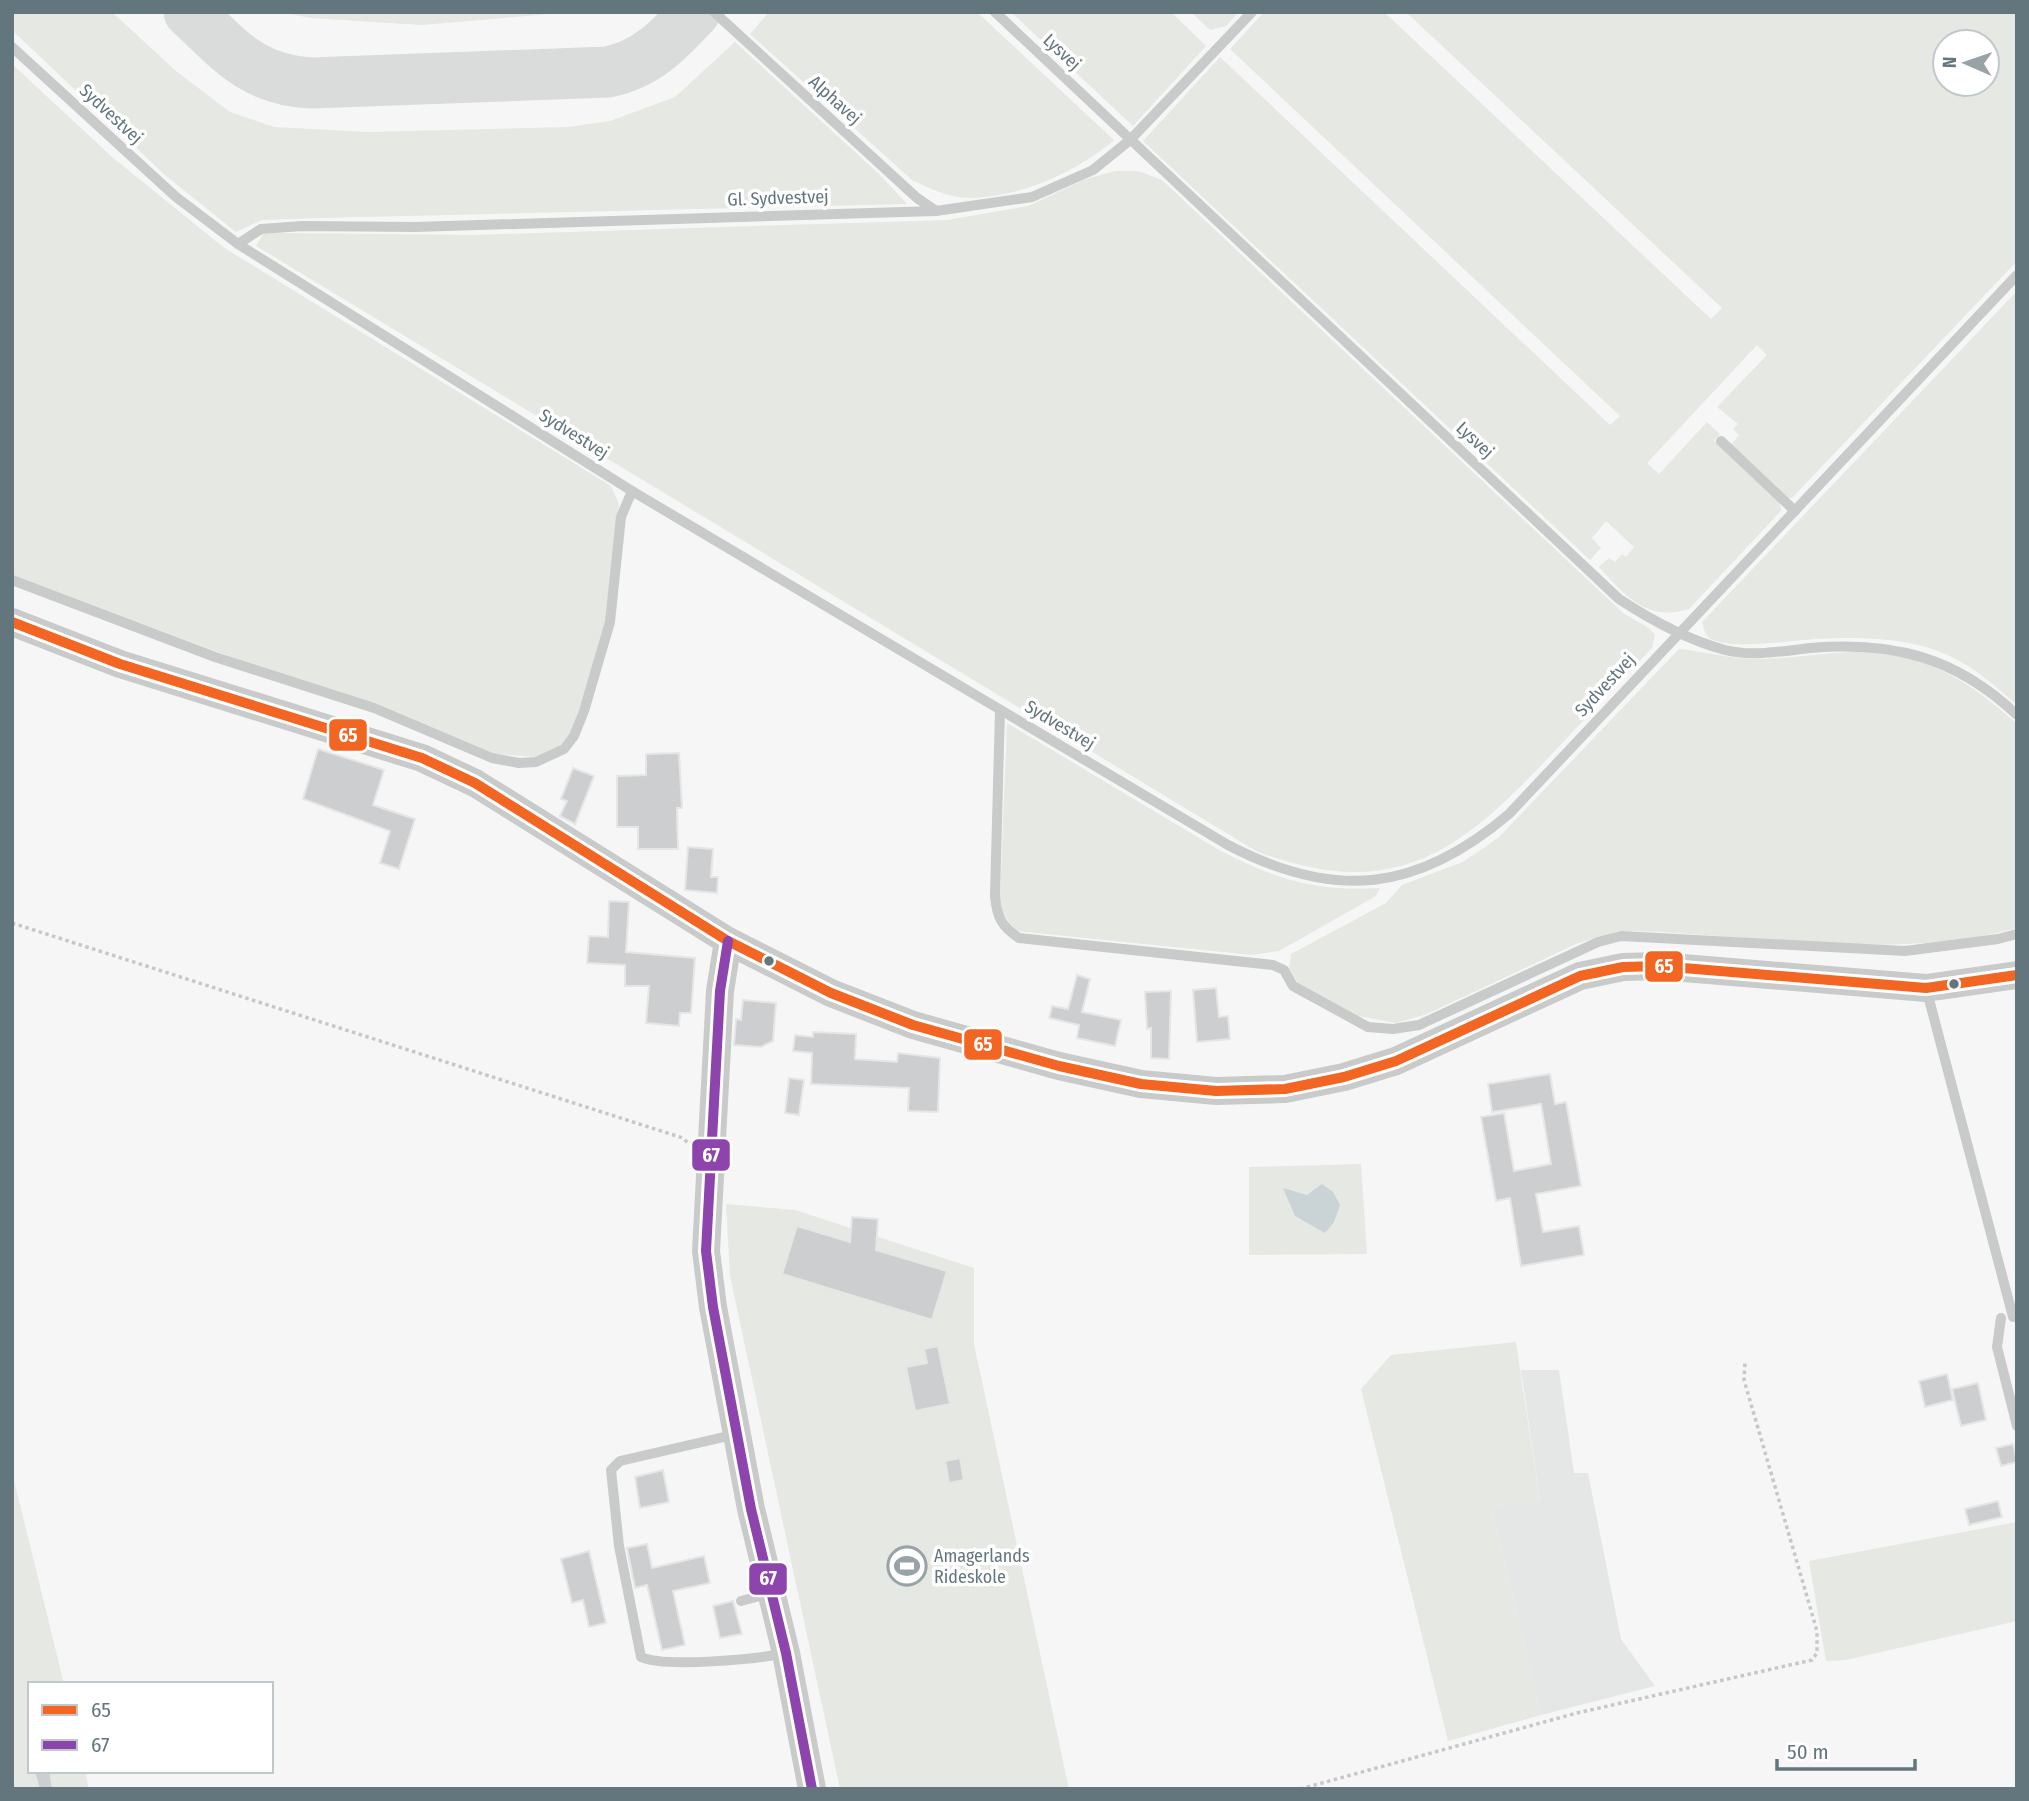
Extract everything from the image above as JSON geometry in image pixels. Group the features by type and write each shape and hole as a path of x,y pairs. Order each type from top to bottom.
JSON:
{"street":[{"path":"12,622 120,664 422,758 475,783 728,941 831,993 913,1025 1059,1066 1141,1084 1216,1091 1285,1088 1344,1077 1396,1060 1580,976 1623,967 1659,966 1926,988 2017,975"},
{"path":"728,941 720,991 707,1187 706,1251 713,1307 737,1434 786,1653 812,1789"}],"lane":[{"name":"Alphavej","path":"714,12 917,198 936,211"},
{"name":"Lysvej","path":"995,12 1619,600 1654,622 1726,650 1767,653 1840,647 1887,648 1930,659 1969,676 2017,715"},
{"name":"Gl. Sydvestvej","path":"238,244 261,229 302,226 415,227 936,211 1032,197 1093,170 1130,140 1252,12"},
{"name":"Sydvestvej","path":"12,47 176,197 238,244 632,491 1000,710 1267,866 1320,879 1352,882 1396,877 1437,864 1476,842 1500,821 2017,275"},
{"path":"1721,441 1795,511"},
{"path":"12,580 215,657 374,708 492,758 519,763 536,762 564,750 574,737 584,711 610,622 621,517 632,491"},
{"path":"1000,710 995,896 997,916 1004,928 1019,938 1273,965 1284,970 1293,986 1368,1027 1393,1029 1419,1025 1598,942 1621,936 1905,951 2017,934"},
{"path":"1926,988 2013,1317"},
{"path":"2001,1318 1997,1347 2017,1426"},
{"path":"737,1434 620,1461 611,1470 619,1546 641,1657 665,1663 767,1658 786,1653"},
{"path":"741,1601 771,1593"}],"path":[{"path":"12,923 683,1138 690,1145 690,1153"},
{"path":"1300,1789 1577,1713 1812,1660 1817,1653 1817,1631 1744,1380 1745,1363"}],"shaded area":[{"path":"12,12 112,12 176,71 230,112 274,127 367,132 568,127 610,121 675,97 735,42 879,174 907,204 262,220 236,232 166,176 12,30"},
{"path":"280,12 573,12 422,25 311,18"},
{"path":"769,12 977,12 1114,140 1083,163 1027,188 988,197 969,198 939,192 912,180 750,34"},
{"path":"1011,12 1171,12 1206,46 1133,126"},
{"path":"1191,12 1239,12 1226,26 1210,30"},
{"path":"1264,12 1384,12 1711,319 1722,308 1406,12 2017,12 2017,261 1792,498 1785,498 1730,446 1739,435 1733,429 1738,424 1717,407 1767,355 1757,345 1647,463 1659,474 1707,422 1720,434 1714,440 1780,503 1781,511 1689,609 1674,612 1661,612 1638,604 1618,588 1599,567 1609,558 1615,562 1622,554 1626,557 1634,547 1606,521 1592,538 1601,548 1590,560 1143,141 1220,57 1610,425 1620,416 1230,49"},
{"path":"12,64 111,156 223,247 611,486 619,504 605,624 571,732 556,750 538,757 495,754 384,707 258,667 12,575"},
{"path":"1115,171 1138,171 1162,180 1623,613 1649,628 1655,635 1652,648 1516,791 1484,820 1452,843 1419,860 1384,870 1346,872 1304,866 1256,851 256,246 263,234 273,233 474,235 947,220 1028,206 1086,179"},
{"path":"2017,291 2017,705 1967,665 1944,653 1918,645 1859,638 1734,644 1722,643 1708,637 1702,622"},
{"path":"1679,649 1753,659 1846,652 1892,654 1944,671 2003,712 2017,724 2017,928 1968,938 1869,945 1619,931 1578,943 1427,1014 1396,1023 1348,1014 1298,983 1289,968 1291,954 1386,903 1402,885 1463,862 1498,838"},
{"path":"1007,723 1219,850 1259,869 1315,885 1380,888 1376,896 1279,951 1252,955 1016,931 1001,911 1000,897"},
{"path":"1361,1164 1367,1254 1249,1255 1249,1167"},
{"path":"1322,1184 1333,1192 1340,1205 1334,1222 1325,1233 1295,1216 1283,1188 1307,1195"},
{"name":"Amagerlands Rideskole","path":"726,1204 795,1210 974,1268 974,1344 1069,1789 840,1789 730,1276"},
{"path":"1516,1342 1540,1502 1491,1507 1541,1715 1448,1741 1361,1389 1391,1355"},
{"path":"1521,1370 1559,1370 1574,1473 1588,1473 1621,1639 1655,1686 1541,1715 1491,1507 1540,1501"},
{"path":"12,1472 64,1682 28,1682 28,1773 85,1773 89,1789 12,1789"},
{"path":"2017,1522 2017,1621 1846,1660 1826,1661 1809,1561"}],"building":[{"path":"318,749 384,770 373,805 415,819 399,869 380,863 390,831 303,799"},
{"path":"679,753 682,808 677,808 678,849 638,849 638,827 617,827 617,776 646,775 646,754"},
{"path":"573,768 594,776 575,824 560,816 567,801 561,799"},
{"path":"688,847 713,849 711,877 718,877 717,893 685,890"},
{"path":"609,901 629,902 626,952 695,958 691,1013 680,1013 679,1026 646,1023 649,986 625,986 625,965 587,963 589,936 608,937"},
{"path":"1077,975 1090,979 1082,1012 1121,1020 1115,1046 1077,1038 1079,1025 1049,1018 1052,1006 1068,1009"},
{"path":"1216,988 1219,1017 1228,1016 1230,1039 1197,1042 1193,990"},
{"path":"1171,991 1169,1059 1151,1058 1151,1028 1147,1029 1145,992"},
{"path":"743,1000 776,1003 773,1041 761,1047 734,1045 736,1019 741,1020"},
{"path":"813,1032 856,1034 855,1059 897,1062 898,1053 940,1058 938,1112 908,1111 909,1088 811,1084 812,1053 793,1051 795,1035 813,1037"},
{"path":"1550,1074 1555,1104 1566,1102 1581,1186 1536,1194 1543,1232 1579,1226 1584,1255 1521,1266 1510,1198 1496,1201 1481,1117 1504,1113 1514,1171 1551,1164 1541,1104 1492,1112 1488,1084"},
{"path":"789,1078 804,1080 799,1115 785,1113"},
{"path":"852,1217 878,1219 876,1250 947,1271 932,1320 782,1274 797,1226 850,1242"},
{"path":"938,1346 950,1404 915,1411 906,1367 927,1363 924,1349"},
{"path":"1947,1374 1953,1400 1925,1407 1919,1381"},
{"path":"1978,1383 1986,1420 1961,1426 1952,1389"},
{"path":"2013,1444 2017,1462 2001,1466 1996,1448"},
{"path":"960,1458 964,1480 949,1483 945,1461"},
{"path":"663,1470 669,1502 640,1508 635,1477"},
{"path":"1998,1501 2002,1517 1969,1525 1965,1509"},
{"path":"647,1544 652,1568 704,1556 710,1583 673,1591 685,1645 662,1650 647,1585 635,1588 627,1548"},
{"path":"589,1551 606,1623 589,1627 583,1600 572,1603 561,1559"},
{"path":"733,1601 742,1634 720,1638 713,1606"},
{"path":"35,1773 50,1773 53,1789 39,1789"}],"taxiway":[{"path":"189,12 243,61 273,76 311,83 608,72 646,57 695,12"}],"transit line":[{"name":"65","path":"12,622 120,664 422,758 475,783 728,941 831,993 913,1025 1059,1066 1141,1084 1216,1091 1285,1089 1344,1077 1396,1061 1580,976 1623,967 1659,966 1926,988 2017,975"},
{"name":"67","path":"728,941 720,991 706,1251 713,1307 751,1509 786,1653 812,1789"}],"place":[{"name":"Amagerlands Rideskole","path":"907,1566"}]}
